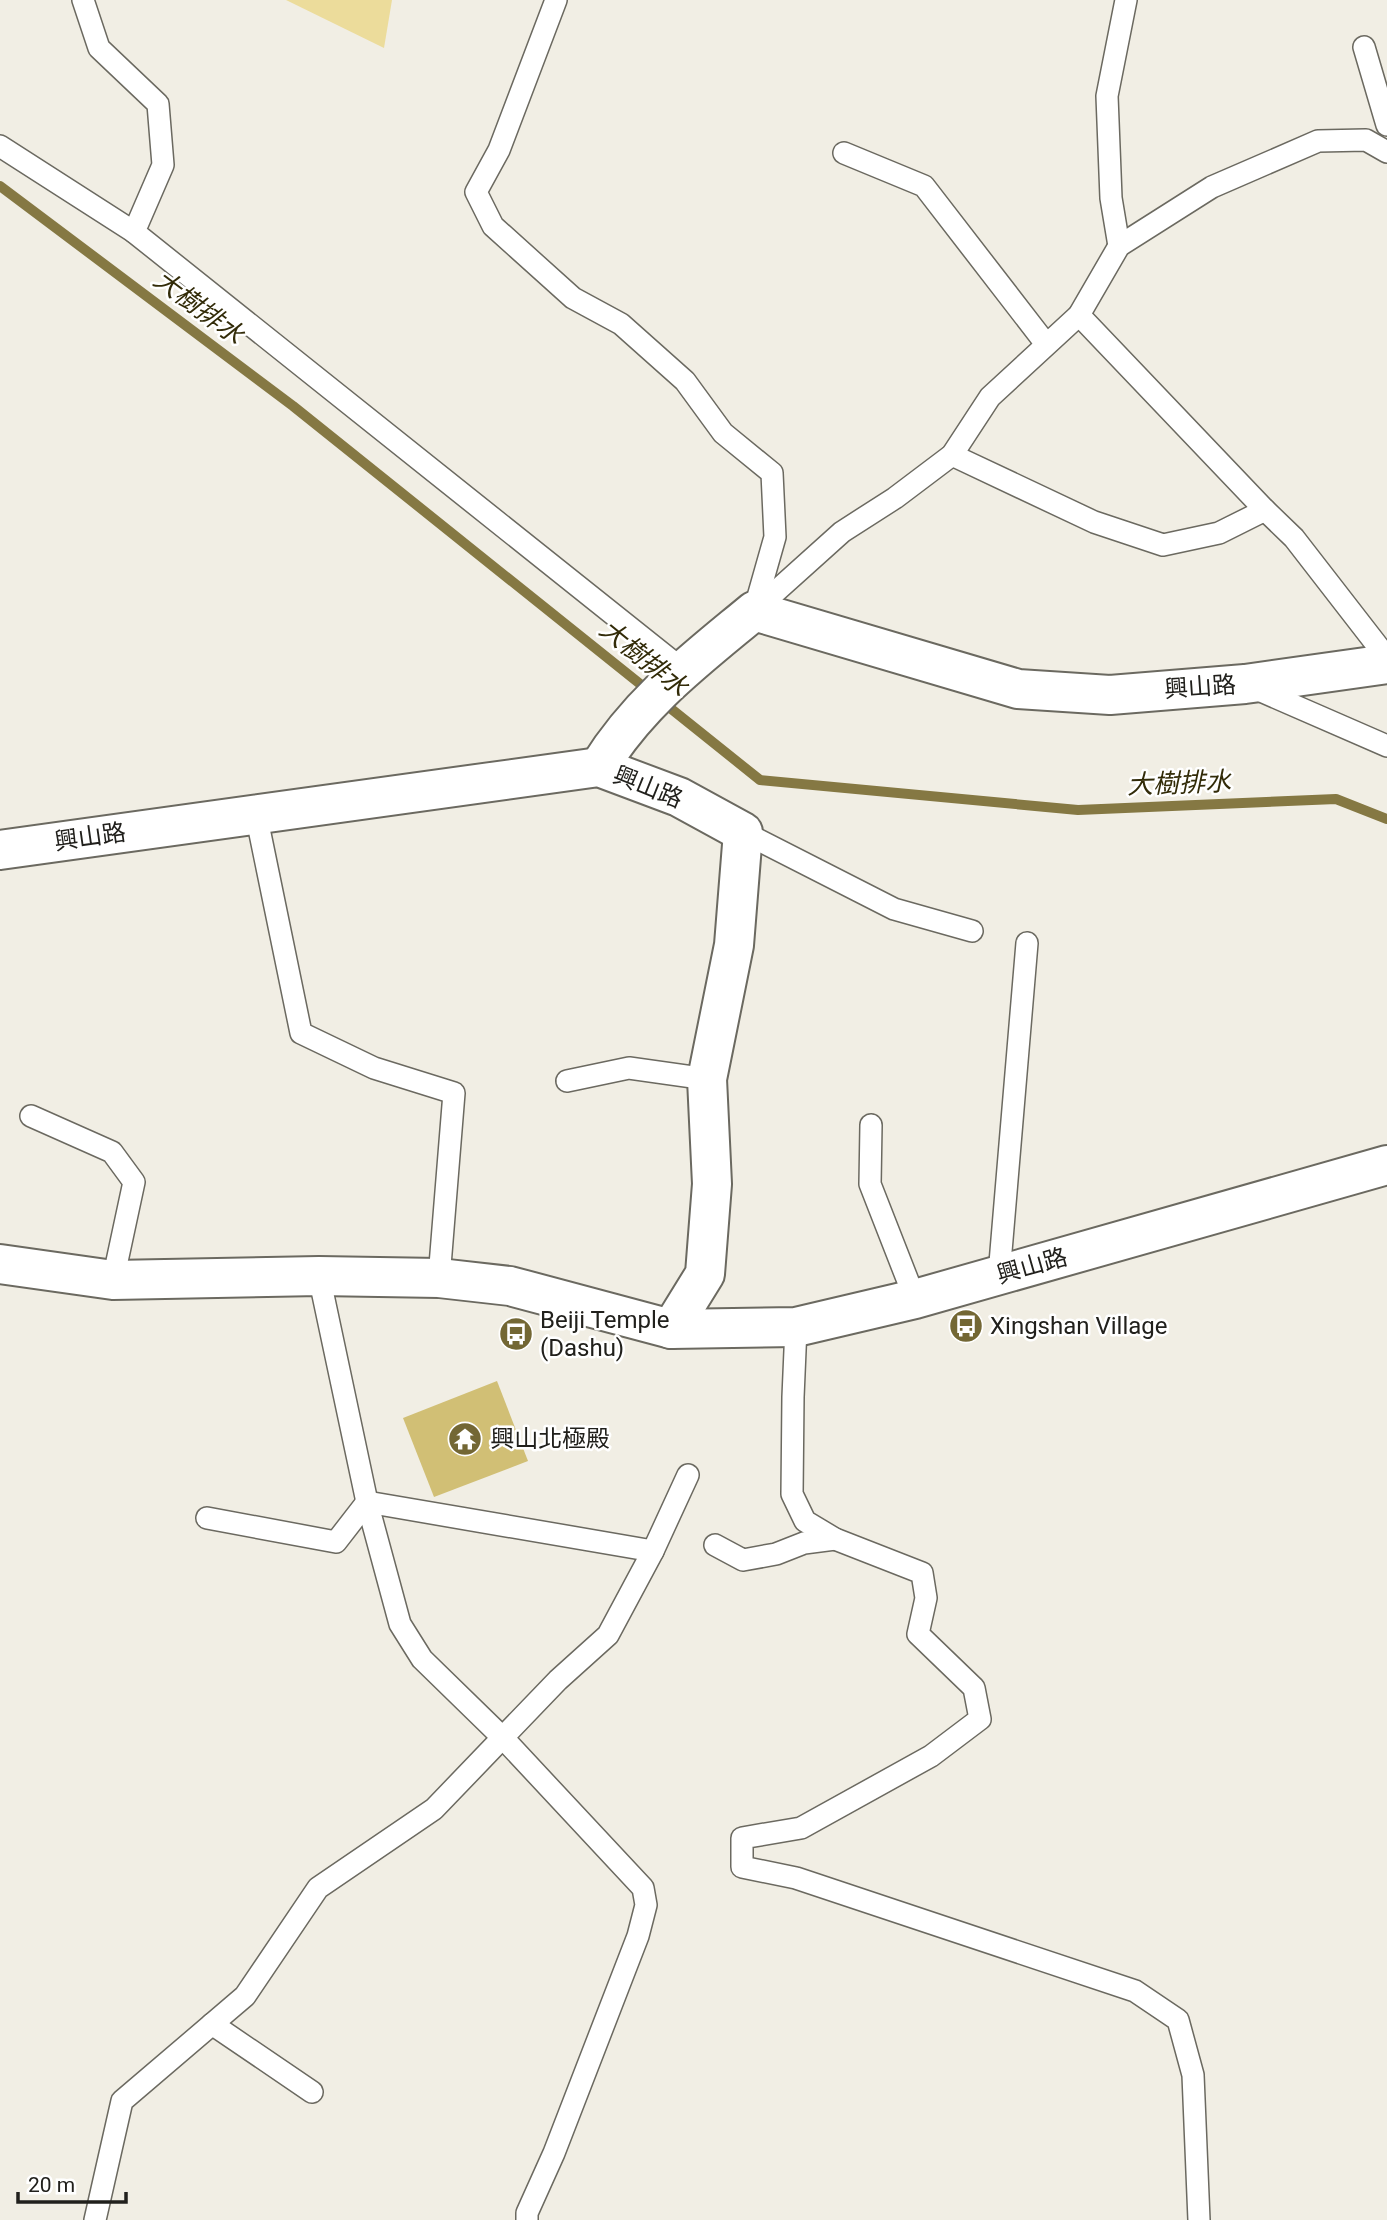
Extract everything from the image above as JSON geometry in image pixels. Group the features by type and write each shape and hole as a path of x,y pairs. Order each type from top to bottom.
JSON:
{"street":[{"path":"608,753 676,675 754,611"},
{"name":"興山路","path":"754,611 1018,689 1110,695 1244,684 1387,664"},
{"name":"興山路","path":"0,850 256,814 608,753 679,797 743,832"},
{"path":"671,1329 705,1274 712,1184 707,1079 734,945 743,832"},
{"name":"興山路","path":"0,1264 113,1280 319,1276 439,1278 510,1286 671,1329 796,1327 915,1299 1387,1165"}],"lane":[{"path":"83,0 99,48 158,104 163,165 134,232"},
{"path":"556,0 499,150 476,192 493,226 573,298 621,324 685,381 723,433 772,472 775,537 754,611"},
{"path":"1119,246 1111,198 1107,96 1126,0"},
{"path":"1364,47 1387,125"},
{"path":"754,611 842,532 895,498 952,454 990,397 1079,315 1119,246 1212,187 1318,141 1366,140 1387,152"},
{"path":"0,146 134,232 676,675"},
{"path":"844,153 925,186 1046,344"},
{"path":"1079,315 1294,538 1387,658"},
{"path":"952,454 1094,522 1163,545 1219,533 1265,510"},
{"path":"1244,684 1387,746"},
{"path":"256,814 301,1032 374,1069 454,1093 439,1278"},
{"path":"743,832 894,909 972,931"},
{"path":"999,1275 1027,943"},
{"path":"567,1081 629,1068 707,1079"},
{"path":"31,1116 112,1152 134,1182 113,1280"},
{"path":"871,1125 870,1184 915,1299"},
{"path":"319,1276 367,1502 400,1624 422,1659 503,1738 643,1888 646,1905 638,1936 554,2153 527,2213 527,2220"},
{"path":"796,1327 792,1494 805,1521 835,1539 922,1573 926,1598 918,1634 974,1688 980,1720 931,1756 801,1828 742,1838 741,1867 796,1878 1135,1991 1178,2020 1193,2075 1199,2220"},
{"path":"95,2220 122,2101 245,1996 318,1888 434,1809 558,1680 608,1635 653,1551 688,1475"},
{"path":"207,1518 336,1542 367,1502"},
{"path":"367,1502 653,1551"},
{"path":"715,1545 743,1560 776,1554 804,1543 835,1539"},
{"path":"212,2024 312,2092"}],"shaded area":[{"path":"286,0 392,0 384,48"}],"building":[{"name":"興山北極殿","path":"497,1381 528,1461 434,1497 403,1418"}],"waterway":[{"name":"大樹排水","path":"0,186 293,406 760,780 1078,810 1336,799 1387,819"}],"place":[{"name":"Xingshan Village","path":"966,1326"},
{"name":"Beiji Temple (Dashu)","path":"516,1334"},
{"name":"興山北極殿","path":"465,1439"}]}
